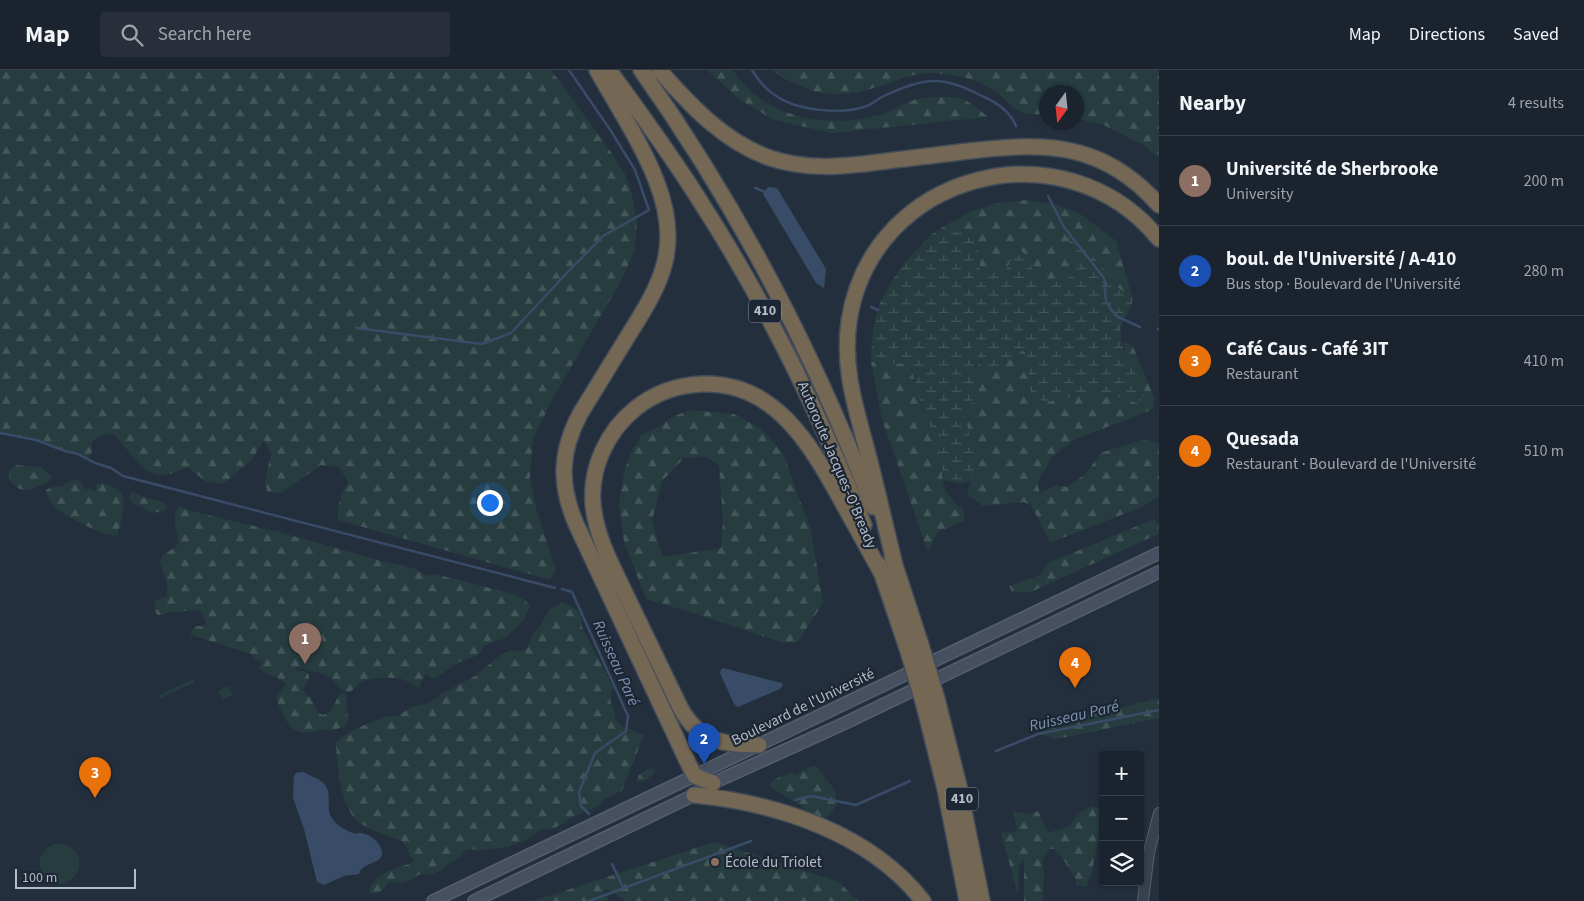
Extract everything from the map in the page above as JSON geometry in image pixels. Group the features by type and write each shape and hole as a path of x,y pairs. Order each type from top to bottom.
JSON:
{"highway":[{"path":"597,70 640,147 656,181 666,215 668,249 664,267 655,291 574,426 564,460 564,486 576,524 695,776 713,783"},
{"name":"Autoroute Jacques-O'Bready","path":"609,70 701,202 770,320 828,438 882,574 915,648"},
{"name":"Autoroute Jacques-O'Bready","path":"641,70 716,185 758,260 790,319 848,445 895,565 930,702 962,797 982,901"},
{"path":"659,70 696,109 723,133 749,150 780,161 807,166 840,166 1001,147 1046,146 1075,151 1106,163 1131,179 1159,204"},
{"path":"895,565 854,408 847,359 848,330 853,302 863,275 883,243 909,216 938,195 980,179 1019,174 1054,176 1072,180 1098,190 1134,213 1159,239"},
{"path":"759,745 728,744 714,740 698,732 688,720 606,552 595,516 593,486 601,454 617,427 645,401 662,392 681,387 706,384 720,385 738,389 758,398 784,416 808,443 882,574"},
{"name":"Autoroute Jacques-O'Bready","path":"930,702 967,901"},
{"path":"694,795 731,800 766,808 799,818 835,833 883,861 901,876 923,901"}],"main road":[{"name":"Boulevard de l'Université","path":"433,901 1159,553"},
{"name":"Boulevard de l'Université","path":"474,901 694,795 713,783 852,720 1159,572"}],"street":[{"path":"1143,901 1149,852 1159,813"}],"green space":[{"path":"0,70 551,70 607,146 625,174 632,195 637,223 634,252 622,279 552,400 533,439 530,478 536,508 556,570 550,580 338,520 340,500 348,482 339,467 321,465 281,493 267,492 265,480 271,454 264,440 251,461 223,484 205,481 188,467 167,475 154,474 138,462 115,435 104,434 92,441 92,452 88,459 36,440 0,433"},
{"path":"707,70 733,70 746,87 762,100 780,110 820,120 842,121 863,119 883,114 918,99 941,97 963,99 988,117 832,133 774,120 740,100"},
{"path":"773,70 1159,70 1159,158 1143,145 1104,125 1084,121 1084,85 1039,85 1039,114 1024,113 1017,110 1000,95 976,81 950,75 917,74 884,85 844,94 813,91 782,77"},
{"path":"1026,200 1057,205 1079,213 1116,241 1133,299 1116,286 1098,261 1065,228 1076,264 1074,276 1058,280 1048,288 1034,281 1030,259 1013,256 1005,272 988,273 980,270 977,243 933,233 969,212 993,204"},
{"path":"1064,227 1098,261 1116,286 1133,299 1121,328 1122,343 1146,393 1137,403 1102,393 1083,394 1045,402 1031,393 1025,352 1019,350 998,370 986,373 981,367 969,327 976,380 974,398 965,416 977,464 971,481 960,484 943,480 937,433 926,422 910,364 871,362 874,324 881,301 900,269 933,233 964,232 977,243 980,270 988,273 1005,272 1019,249 1030,259 1034,281 1048,288 1058,280 1074,276 1076,264"},
{"path":"968,322 981,367 1019,350 1025,352 1031,393 1070,398 1083,394 1102,393 1120,399 1146,393 1128,362 1123,341 1133,346 1154,397 1154,409 1076,439 1052,457 1037,483 1040,493 1057,485 1067,487 1086,473 1100,453 1142,440 1159,443 1159,497 1139,508 1050,543 1031,505 1023,502 983,506 967,494 971,481 969,434 965,416 974,398 976,380"},
{"path":"871,362 910,364 926,422 937,433 944,488 956,505 963,509 965,520 938,532 928,552 882,420"},
{"path":"690,410 734,414 761,429 783,453 811,531 823,603 797,643 781,642 646,599 624,542 619,503 624,472 631,453 641,435 658,427 674,416","holes":["707,457 719,466 723,522 721,548 663,557 652,521 662,481 684,458"]},
{"path":"17,465 41,467 51,476 49,481 27,490 17,487 10,480 9,472"},
{"path":"75,479 82,483 86,490 89,488 95,492 97,484 104,483 119,491 124,501 117,535 105,534 78,522 63,513 52,503 46,490 54,486 61,487"},
{"path":"131,492 161,501 166,505 166,510 153,512 147,511 142,506 134,505 130,500 129,495"},
{"path":"179,506 188,510 413,568 427,576 434,574 514,594 526,601 530,607 524,620 505,638 485,645 474,657 459,662 434,679 425,675 419,688 402,679 383,678 363,681 352,691 345,692 330,678 296,667 298,671 305,671 309,675 309,680 303,690 317,710 323,715 333,708 342,692 346,694 348,721 346,726 335,730 298,731 289,725 276,699 285,683 262,671 259,668 262,662 255,659 251,654 191,635 191,631 197,626 203,626 206,622 201,611 193,610 163,615 158,615 155,612 157,600 167,596 167,584 160,561 164,555 178,544 175,515"},
{"path":"1154,519 1159,524 1158,534 1031,592 1012,592 1009,586 1040,575 1048,563"},
{"path":"563,602 577,610 581,615 582,627 613,687 610,700 615,718 619,724 644,734 622,791 606,798 598,806 568,819 554,828 540,830 524,841 493,849 470,849 464,851 459,858 448,864 443,870 428,875 420,874 401,883 389,881 380,892 369,893 374,881 380,876 393,869 414,862 405,845 400,840 369,828 353,816 348,808 341,786 336,742 362,726 384,717 398,716 411,707 429,703 441,694 477,675 499,656 511,650 518,652 527,648 534,632 550,609"},
{"path":"193,679 195,682 161,698 159,695"},
{"path":"228,686 233,695 222,700 218,691"},
{"path":"1159,698 1159,718 1056,739 1038,734 1038,728"},
{"path":"812,766 817,767 836,792 836,805 830,815 824,818 805,812 802,806 769,785 775,779 792,772 794,775"},
{"path":"651,767 655,770 650,777 636,782 639,775"},
{"path":"1092,806 1099,808 1099,833 1092,871 1086,887 1076,885 1076,880 1062,857 1054,849 1049,849 1042,860 1044,875 1043,901 1024,901 1024,860 1019,865 1018,896 1001,832 1013,833 1017,829 1013,811 1027,814 1038,811 1048,833 1067,827 1081,812"},
{"name":"École du Triolet","path":"714,842 839,882 858,901 625,901 608,889 604,890 609,901 533,901"},
{"path":"57,843 73,849 79,861 76,875 62,884 46,878 40,866 43,852"}],"water":[{"path":"768,187 777,188 826,269 824,288 816,283 763,194"},
{"path":"723,668 782,683 783,685 780,689 738,707 734,704 720,673"},
{"path":"301,772 321,781 326,786 329,810 331,817 336,823 355,834 363,833 367,835 379,845 382,852 379,859 364,867 359,874 344,876 324,885 317,882 304,829 293,798 294,776 296,773"}],"waterway":[{"path":"356,328 482,344 511,333 603,236 649,210 635,170 569,70"},
{"path":"752,70 759,81 771,93 784,100 807,108 833,111 857,109 867,106 886,95 914,84 928,81 947,82 965,88 997,104 1006,111 1016,126"},
{"path":"755,188 768,193"},
{"path":"1048,196 1064,227 1104,278 1106,301 1112,311 1118,317 1140,327"},
{"path":"871,307 878,310"},
{"path":"0,433 36,440 78,454 95,463 111,468 123,476 555,588"},
{"name":"Ruisseau Paré","path":"562,589 572,592 628,716 626,731 595,753 579,792 581,806 589,814"},
{"name":"Ruisseau Paré","path":"996,751 1038,734 1159,710"},
{"name":"Ruisseau Paré","path":"795,800 811,796 856,805 910,781"},
{"name":"Ruisseau Paré","path":"589,901 751,841"},
{"name":"Ruisseau Paré","path":"612,864 623,887"}],"place":[{"name":"Université de Sherbrooke","path":"305,664"},
{"name":"Quesada","path":"1075,688"},
{"name":"boul. de l'Université / A-410","path":"704,764"},
{"name":"Café Caus - Café 3IT","path":"95,798"},
{"name":"École du Triolet","path":"715,862"}]}
